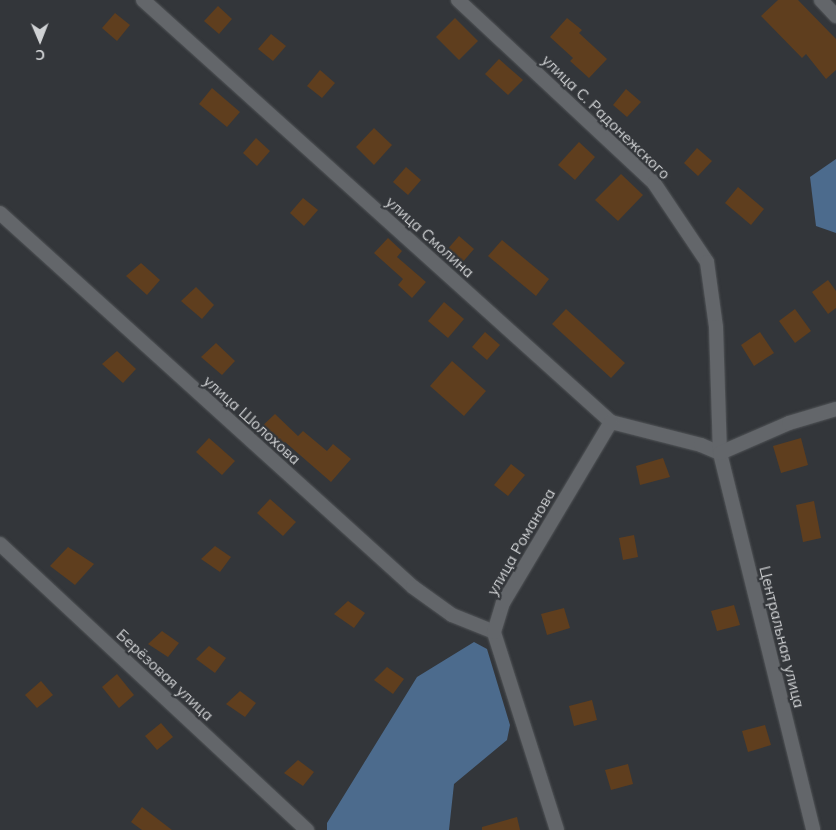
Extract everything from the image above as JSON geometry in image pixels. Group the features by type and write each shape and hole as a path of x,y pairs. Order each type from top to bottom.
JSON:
{"street":[{"name":"улица Смолина","path":"142,0 611,422 701,445 720,453"},
{"name":"улица С. Радонежского","path":"458,0 654,183 707,262 716,327 720,453"},
{"path":"821,0 836,16"},
{"name":"улица Шолохова","path":"0,213 413,587 452,615 494,632"},
{"path":"720,453 789,423 836,409"},
{"name":"улица Романова","path":"494,632 503,603 611,422"},
{"name":"Центральная улица","path":"720,453 813,830"},
{"name":"Берёзовая улица","path":"0,544 307,830"},
{"path":"494,632 557,830"}],"shaded area":[{"path":"836,159 836,233 816,226 810,177"},
{"path":"474,642 487,649 510,725 507,740 454,784 449,830 327,830 327,823 417,677"}],"building":[{"path":"778,0 798,0 836,39 836,70 826,79 806,54 802,58 761,16"},
{"path":"218,6 232,19 219,34 204,21"},
{"path":"115,13 130,25 117,41 102,28"},
{"path":"455,18 478,41 459,60 436,37"},
{"path":"567,18 582,30 579,33 607,59 589,78 570,61 573,58 550,37"},
{"path":"271,34 286,46 273,61 258,49"},
{"path":"499,59 523,80 508,95 485,74"},
{"path":"320,70 335,83 322,98 307,86"},
{"path":"212,88 240,112 227,127 199,104"},
{"path":"626,89 641,102 627,117 613,105"},
{"path":"374,128 392,145 374,165 356,147"},
{"path":"256,138 270,151 257,166 243,153"},
{"path":"579,142 595,157 575,180 558,165"},
{"path":"697,148 712,161 698,176 684,163"},
{"path":"406,167 421,180 408,195 393,182"},
{"path":"621,174 643,195 618,221 595,200"},
{"path":"738,187 764,209 751,225 725,203"},
{"path":"303,198 318,210 304,226 290,213"},
{"path":"459,236 474,249 461,264 446,251"},
{"path":"388,238 402,251 397,257 426,282 412,298 398,285 403,279 374,253"},
{"path":"502,240 549,279 536,296 488,256"},
{"path":"141,263 160,280 147,295 126,276"},
{"path":"828,280 836,291 836,308 828,314 812,292"},
{"path":"196,287 214,305 202,319 181,301"},
{"path":"444,302 464,319 448,338 428,321"},
{"path":"566,309 625,363 611,378 552,324"},
{"path":"795,309 811,331 795,343 779,321"},
{"path":"485,332 500,345 487,360 472,347"},
{"path":"760,332 774,353 754,366 741,345"},
{"path":"216,343 235,361 222,375 201,357"},
{"path":"117,351 136,369 123,383 102,364"},
{"path":"452,361 486,391 464,416 430,386"},
{"path":"275,414 298,436 303,431 327,451 333,444 351,459 331,482 285,442 281,446 260,428"},
{"path":"209,438 235,461 222,475 196,452"},
{"path":"801,438 808,465 781,473 773,446"},
{"path":"663,458 670,477 640,485 636,466"},
{"path":"511,464 525,475 508,496 494,485"},
{"path":"270,499 296,522 283,536 257,513"},
{"path":"814,501 821,538 803,542 796,505"},
{"path":"634,535 638,557 623,560 619,538"},
{"path":"215,546 231,557 220,572 201,559"},
{"path":"68,547 94,564 75,585 50,566"},
{"path":"348,601 365,613 354,628 334,614"},
{"path":"734,605 740,625 717,631 711,611"},
{"path":"564,608 570,628 547,635 541,614"},
{"path":"162,631 179,643 168,657 148,644"},
{"path":"209,646 226,658 215,673 196,659"},
{"path":"387,667 404,679 393,694 374,680"},
{"path":"117,674 134,695 119,708 102,687"},
{"path":"41,681 53,695 37,708 25,695"},
{"path":"240,691 256,703 245,717 226,704"},
{"path":"592,700 597,720 574,726 569,706"},
{"path":"161,723 173,737 157,750 145,736"},
{"path":"765,725 771,745 748,752 742,731"},
{"path":"298,760 314,772 303,786 284,773"},
{"path":"628,764 633,784 611,790 605,770"},
{"path":"142,807 172,830 142,830 131,822"},
{"path":"517,817 520,830 482,830 482,827"}]}
